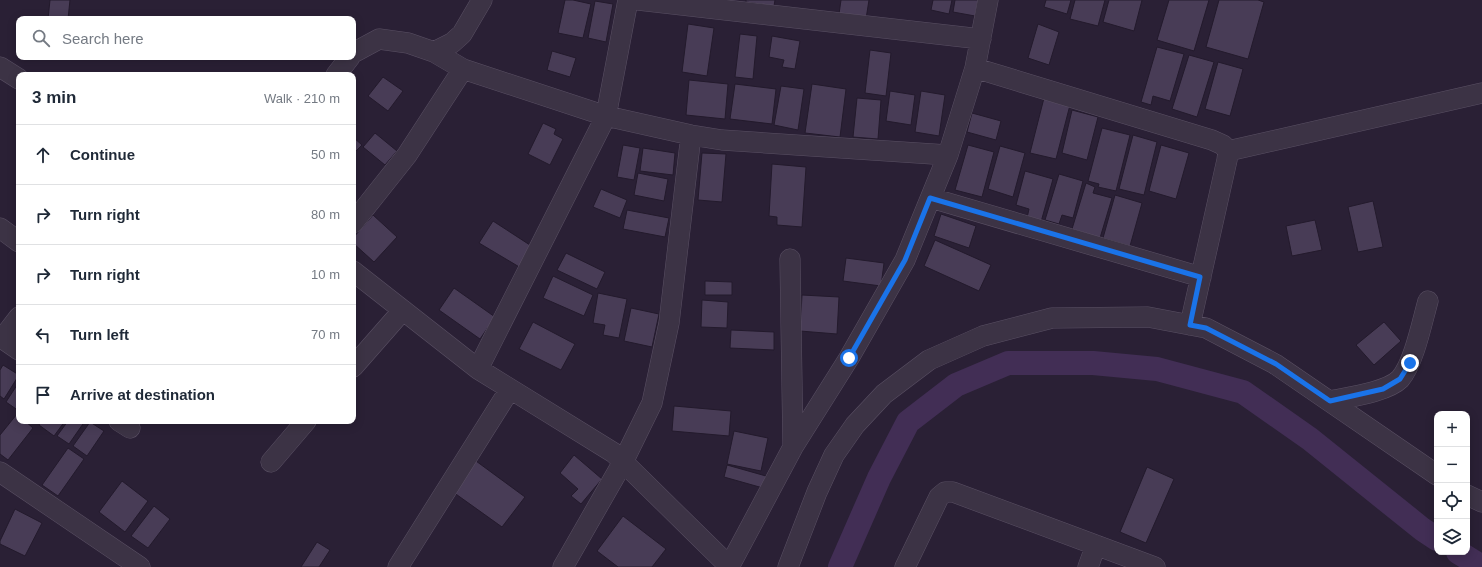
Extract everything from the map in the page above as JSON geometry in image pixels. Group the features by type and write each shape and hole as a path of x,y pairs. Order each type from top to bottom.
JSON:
{"street":[{"path":"434,52 452,43 462,34 482,0"},
{"path":"478,369 606,116 628,0"},
{"path":"638,0 981,39"},
{"path":"356,273 478,369 614,453 729,566 793,446 849,358 905,260 948,154 975,68 988,0"},
{"path":"356,51 379,39 408,43 434,52 463,69 606,116 691,135 722,140 948,154"},
{"path":"338,72 348,60"},
{"path":"0,67 16,77"},
{"path":"975,68 1212,140 1223,145 1228,151 1227,160 1190,325"},
{"path":"356,219 407,154 463,69"},
{"path":"1228,151 1482,93"},
{"path":"563,567 623,462 652,402 669,323 691,135"},
{"path":"930,198 1200,277"},
{"path":"0,228 16,240"},
{"path":"790,259 793,446"},
{"path":"1330,401 1383,389 1400,379 1410,363 1428,301"},
{"path":"356,364 403,310"},
{"path":"788,567 817,492 834,455 855,425 884,394 929,360 983,336 1052,318 1148,317 1206,328 1276,364 1434,473"},
{"path":"16,320 1,338 16,348"},
{"path":"398,567 510,389"},
{"path":"271,462 303,424"},
{"path":"0,472 140,567"},
{"path":"905,567 939,497 945,492 953,492 1155,567"},
{"path":"1470,496 1482,502"},
{"path":"1088,567 1096,545"}],"building":[{"path":"50,0 70,0 68,16 48,16"},
{"path":"565,0 573,0 591,4 583,38 558,33"},
{"path":"746,0 775,0 774,6 746,2"},
{"path":"841,0 869,0 866,19 839,14"},
{"path":"933,0 952,0 949,14 931,10"},
{"path":"955,0 978,0 975,16 953,12"},
{"path":"1046,0 1071,0 1067,14 1044,7"},
{"path":"1075,0 1105,0 1098,26 1070,19"},
{"path":"1109,0 1142,0 1134,31 1103,22"},
{"path":"1169,0 1209,0 1194,51 1157,40"},
{"path":"1219,0 1258,0 1264,2 1248,59 1206,47"},
{"path":"595,1 613,4 606,42 588,38"},
{"path":"688,24 714,28 707,76 682,72"},
{"path":"1038,24 1059,32 1049,65 1028,58"},
{"path":"740,34 757,36 753,79 735,77"},
{"path":"772,36 800,41 795,69 782,67 784,60 769,57"},
{"path":"1157,47 1184,54 1170,101 1153,96 1151,105 1141,102"},
{"path":"870,50 891,53 886,96 865,93"},
{"path":"552,51 576,58 570,77 547,70"},
{"path":"1189,55 1214,62 1197,117 1172,109"},
{"path":"1218,62 1243,69 1230,116 1205,109"},
{"path":"383,77 403,91 388,111 368,96"},
{"path":"689,80 728,84 725,119 686,115"},
{"path":"735,84 776,89 772,124 730,119"},
{"path":"812,84 846,89 840,137 805,133"},
{"path":"781,86 804,89 798,130 774,125"},
{"path":"890,91 915,95 911,125 886,121"},
{"path":"921,91 945,95 939,136 915,132"},
{"path":"857,98 881,100 878,139 853,137"},
{"path":"1044,98 1070,105 1056,159 1030,153"},
{"path":"1072,110 1098,117 1087,160 1062,153"},
{"path":"972,113 1001,121 996,140 967,132"},
{"path":"543,123 556,129 554,134 563,139 550,165 528,154"},
{"path":"1102,128 1130,135 1116,191 1098,187 1099,184 1088,181"},
{"path":"375,133 397,151 385,165 363,147"},
{"path":"1133,135 1157,142 1144,195 1119,189"},
{"path":"356,140 362,145 356,151"},
{"path":"623,145 640,148 634,180 617,177"},
{"path":"968,145 994,152 982,197 955,190"},
{"path":"1161,145 1189,153 1176,199 1149,191"},
{"path":"1000,146 1025,153 1013,197 988,189"},
{"path":"643,148 675,153 673,175 640,171"},
{"path":"702,153 726,154 722,202 698,200"},
{"path":"772,164 806,167 802,227 777,225 777,217 769,216"},
{"path":"1025,171 1053,179 1041,222 1027,218 1029,209 1016,205"},
{"path":"638,173 668,179 664,201 634,195"},
{"path":"1059,174 1083,181 1073,218 1062,215 1059,224 1045,220"},
{"path":"1086,183 1095,187 1093,193 1112,198 1100,238 1072,229"},
{"path":"601,189 627,200 620,218 593,207"},
{"path":"1115,195 1142,203 1130,246 1103,238"},
{"path":"1373,201 1383,247 1358,252 1348,207"},
{"path":"627,210 669,218 665,237 623,229"},
{"path":"941,214 976,226 969,248 934,236"},
{"path":"373,215 397,237 374,262 356,246 356,235"},
{"path":"1315,220 1322,250 1292,256 1286,226"},
{"path":"493,221 533,247 521,268 479,243"},
{"path":"935,240 991,265 979,291 924,266"},
{"path":"566,253 605,272 597,289 557,270"},
{"path":"846,258 884,263 881,286 843,281"},
{"path":"553,276 593,295 584,316 543,298"},
{"path":"705,281 732,282 732,295 705,295"},
{"path":"454,288 495,317 480,339 439,310"},
{"path":"598,293 627,299 619,338 603,335 605,325 593,323"},
{"path":"802,295 839,297 837,334 800,331"},
{"path":"702,300 728,302 727,328 701,327"},
{"path":"631,308 659,314 652,347 624,341"},
{"path":"533,322 575,344 561,370 519,349"},
{"path":"1384,322 1401,341 1374,365 1356,345"},
{"path":"731,330 774,332 774,350 730,348"},
{"path":"3,365 16,373 16,380 4,399 0,396 0,370"},
{"path":"16,387 16,409 6,402"},
{"path":"674,406 731,411 729,436 672,431"},
{"path":"16,415 16,424 28,424 33,428 8,460 0,454 0,435"},
{"path":"40,424 63,424 54,436"},
{"path":"66,424 83,424 69,444 57,436"},
{"path":"89,424 93,424 104,431 87,456 73,446"},
{"path":"734,431 768,438 761,471 727,464"},
{"path":"68,448 84,459 58,496 42,485"},
{"path":"574,455 602,479 581,504 571,496 578,489 560,473"},
{"path":"476,461 525,497 502,527 453,492"},
{"path":"727,465 766,476 763,488 724,477"},
{"path":"1147,467 1174,479 1146,543 1120,532"},
{"path":"122,481 148,501 125,532 99,512"},
{"path":"154,506 170,519 148,548 131,536"},
{"path":"15,509 42,523 25,556 0,544"},
{"path":"623,516 666,549 652,567 618,567 597,551"},
{"path":"317,542 330,550 319,567 301,567"}],"waterway":[{"path":"840,567 879,478 908,422 956,385 1008,363 1093,363 1157,369 1243,392 1310,439 1434,537"},
{"path":"1463,555 1482,567"}],"route":[{"path":"849,358 905,260 930,198 1200,277 1190,325 1206,328 1276,364 1330,401 1383,389 1400,379 1410,363"}]}
